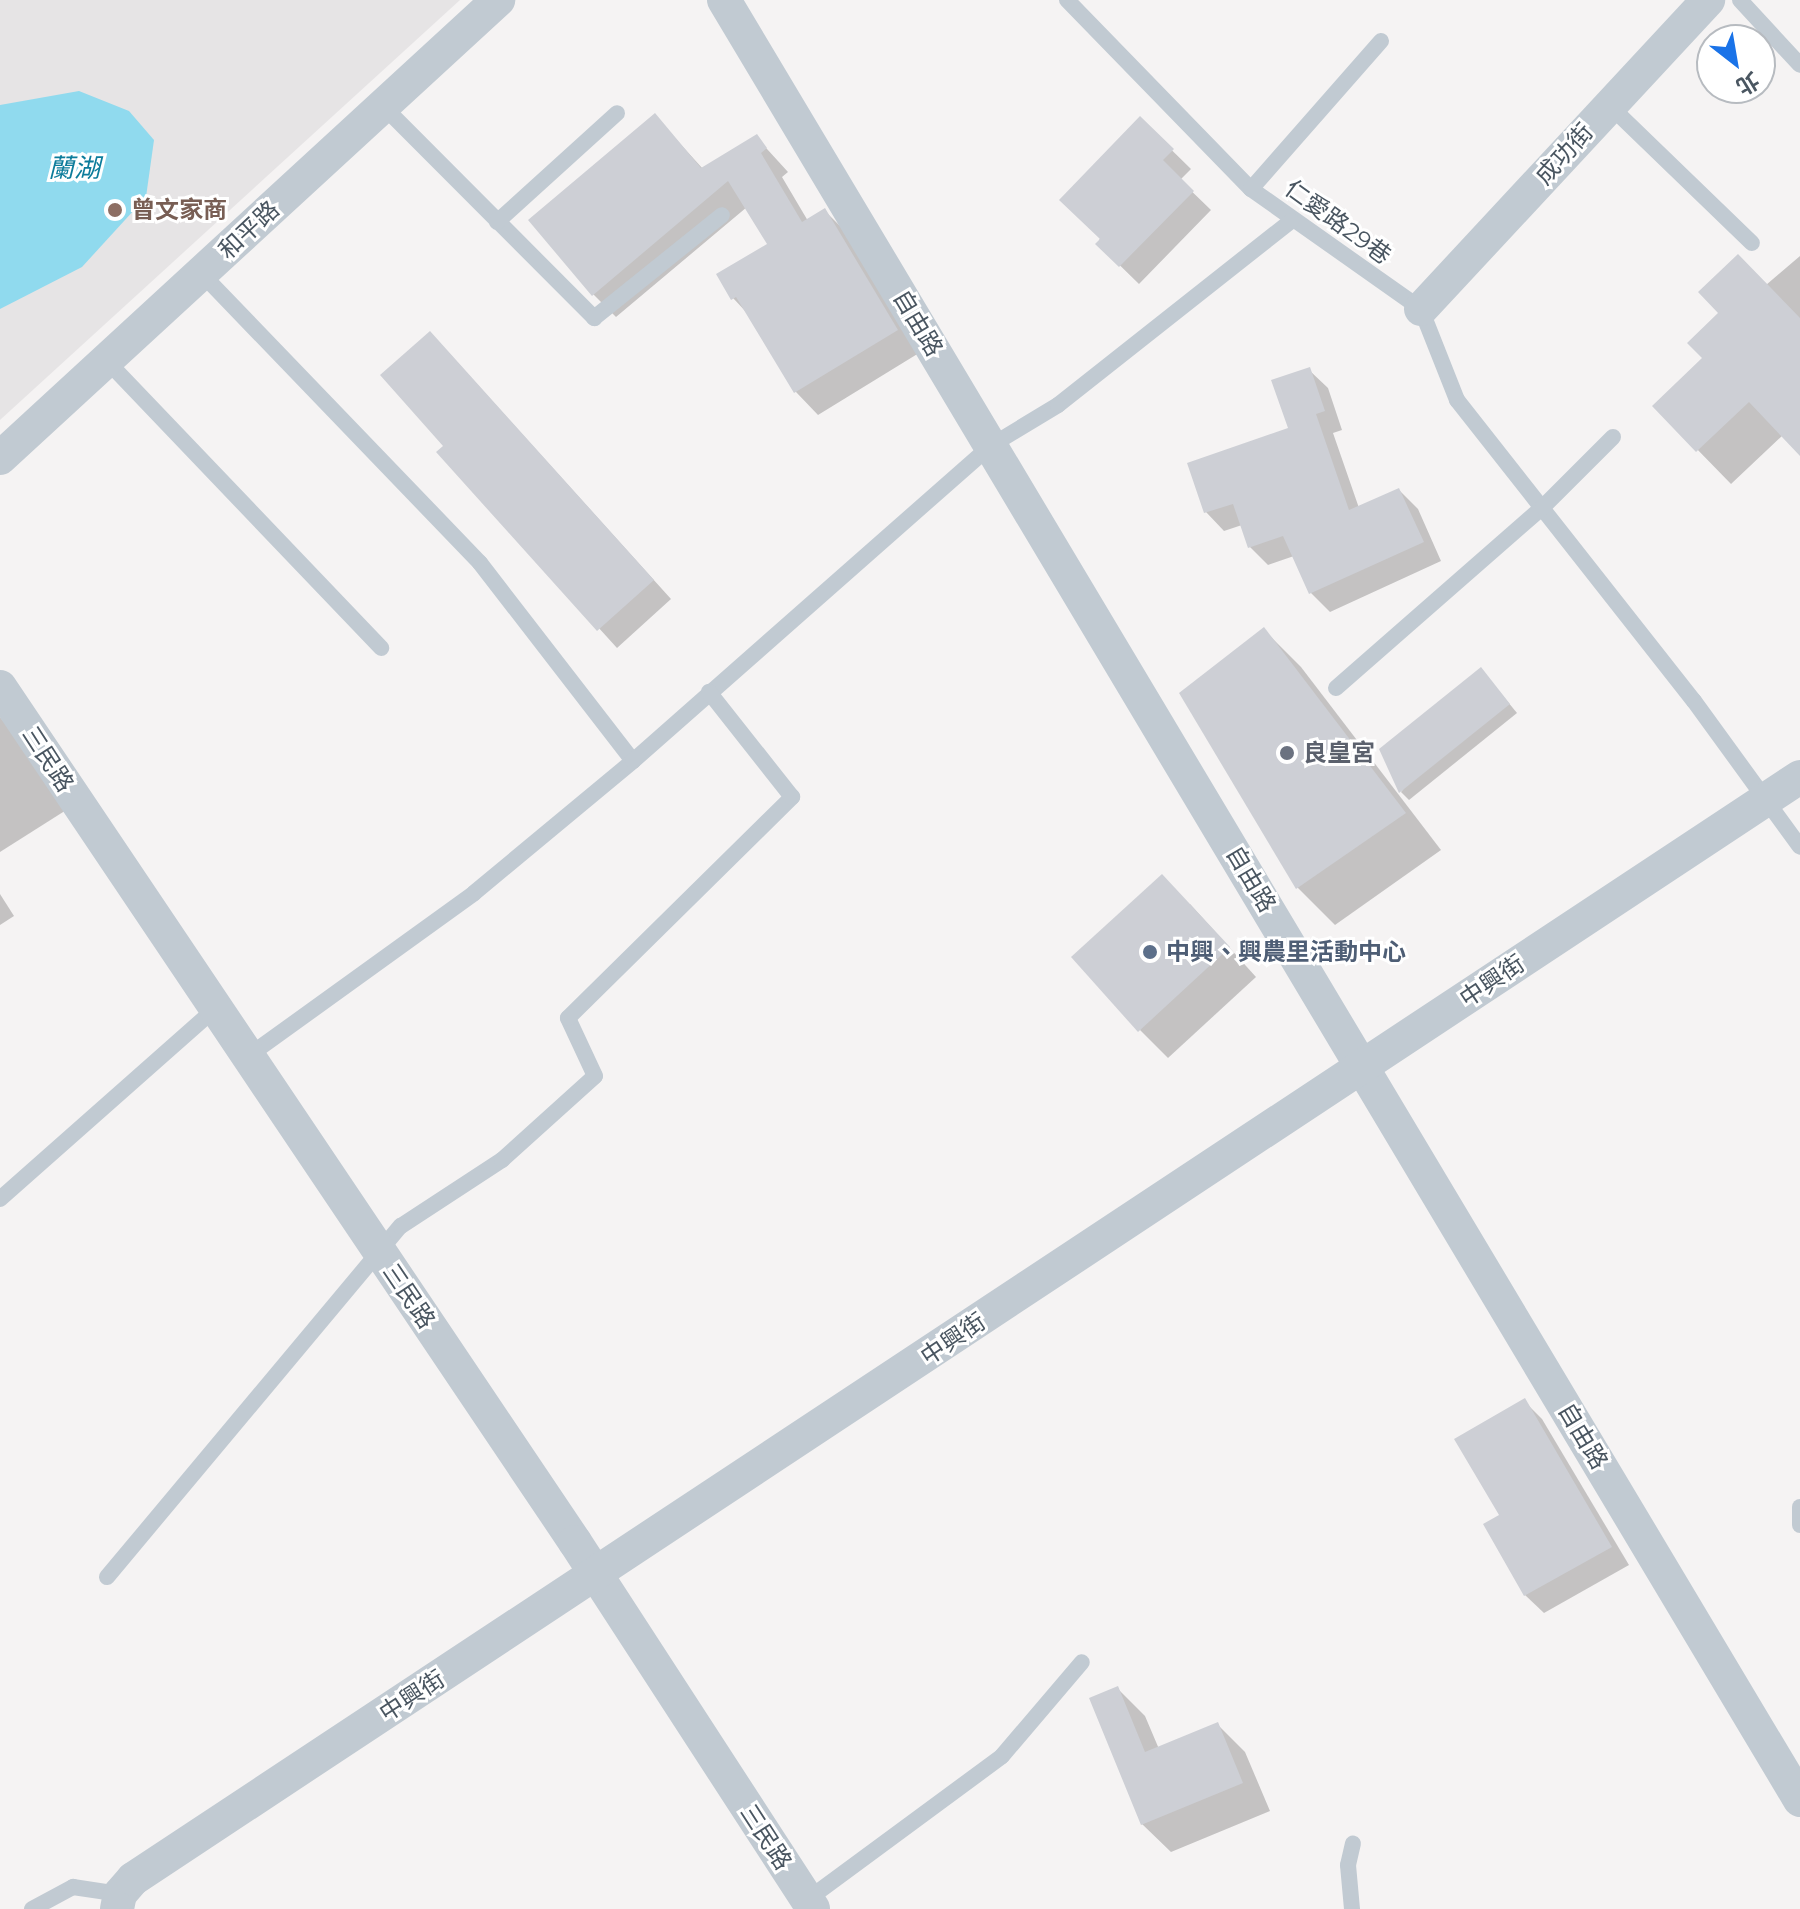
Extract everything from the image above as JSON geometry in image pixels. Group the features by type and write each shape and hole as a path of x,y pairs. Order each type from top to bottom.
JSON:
{"street":[{"name":"和平路","path":"0,458 498,0"},
{"name":"自由路","path":"724,0 1800,1800"},
{"name":"成功街","path":"1421,309 1608,104 1708,0"},
{"name":"三民路","path":"0,687 214,1010 597,1576 810,1904"},
{"name":"中興街","path":"118,1901 133,1879 597,1576 1800,777"}],"lane":[{"name":"仁愛路29巷","path":"1067,0 1251,189 1291,221 1421,309"},
{"path":"1740,0 1800,65"},
{"path":"1251,189 1381,41"},
{"path":"1608,104 1752,243"},
{"path":"382,105 594,318 722,215"},
{"path":"497,222 617,113"},
{"path":"247,1057 474,893 633,761 992,445 1058,405 1291,221"},
{"path":"202,274 480,563 633,761"},
{"path":"1421,309 1457,400 1543,507 1766,798 1800,847"},
{"path":"107,361 381,648"},
{"path":"1336,688 1543,507 1613,437"},
{"path":"107,1577 401,1226 502,1160 595,1076 568,1018 792,797 709,692"},
{"path":"0,1199 214,1010"},
{"path":"1800,1507 1800,1525"},
{"path":"810,1904 1002,1756 1082,1662"},
{"path":"1352,1909 1348,1865 1353,1844"},
{"path":"32,1909 73,1887 118,1901"}],"shaded area":[{"name":"曾文家商","path":"0,0 460,0 0,420"}],"water":[{"name":"蘭湖","path":"79,91 129,111 154,140 146,197 82,267 0,309 0,105"}],"building":[{"path":"655,113 701,168 757,134 767,148 761,153 802,222 825,208 898,330 794,393 736,297 731,300 716,274 767,244 728,181 592,296 528,220"},
{"path":"1140,116 1174,149 1163,160 1194,191 1119,267 1095,244 1100,239 1059,200"},
{"path":"1738,254 1800,318 1800,456 1749,402 1696,452 1652,406 1702,358 1687,343 1718,313 1698,292"},
{"path":"430,331 654,580 597,631 436,452 443,446 380,375"},
{"path":"1310,367 1325,411 1316,414 1349,510 1399,488 1424,542 1309,594 1283,536 1248,548 1233,504 1204,513 1187,463 1288,428 1271,380"},
{"name":"良皇宮","path":"1264,627 1406,813 1296,889 1179,693"},
{"path":"1481,667 1510,704 1399,793 1379,749"},
{"name":"中興、興農里活動中心","path":"1162,874 1230,947 1138,1032 1071,957"},
{"path":"1525,1398 1612,1547 1524,1596 1483,1524 1499,1515 1454,1439"},
{"path":"1118,1686 1145,1752 1218,1722 1243,1783 1141,1825 1089,1698"}],"place":[{"name":"曾文家商","path":"115,210"},
{"name":"良皇宮","path":"1287,753"},
{"name":"中興、興農里活動中心","path":"1150,952"}]}
